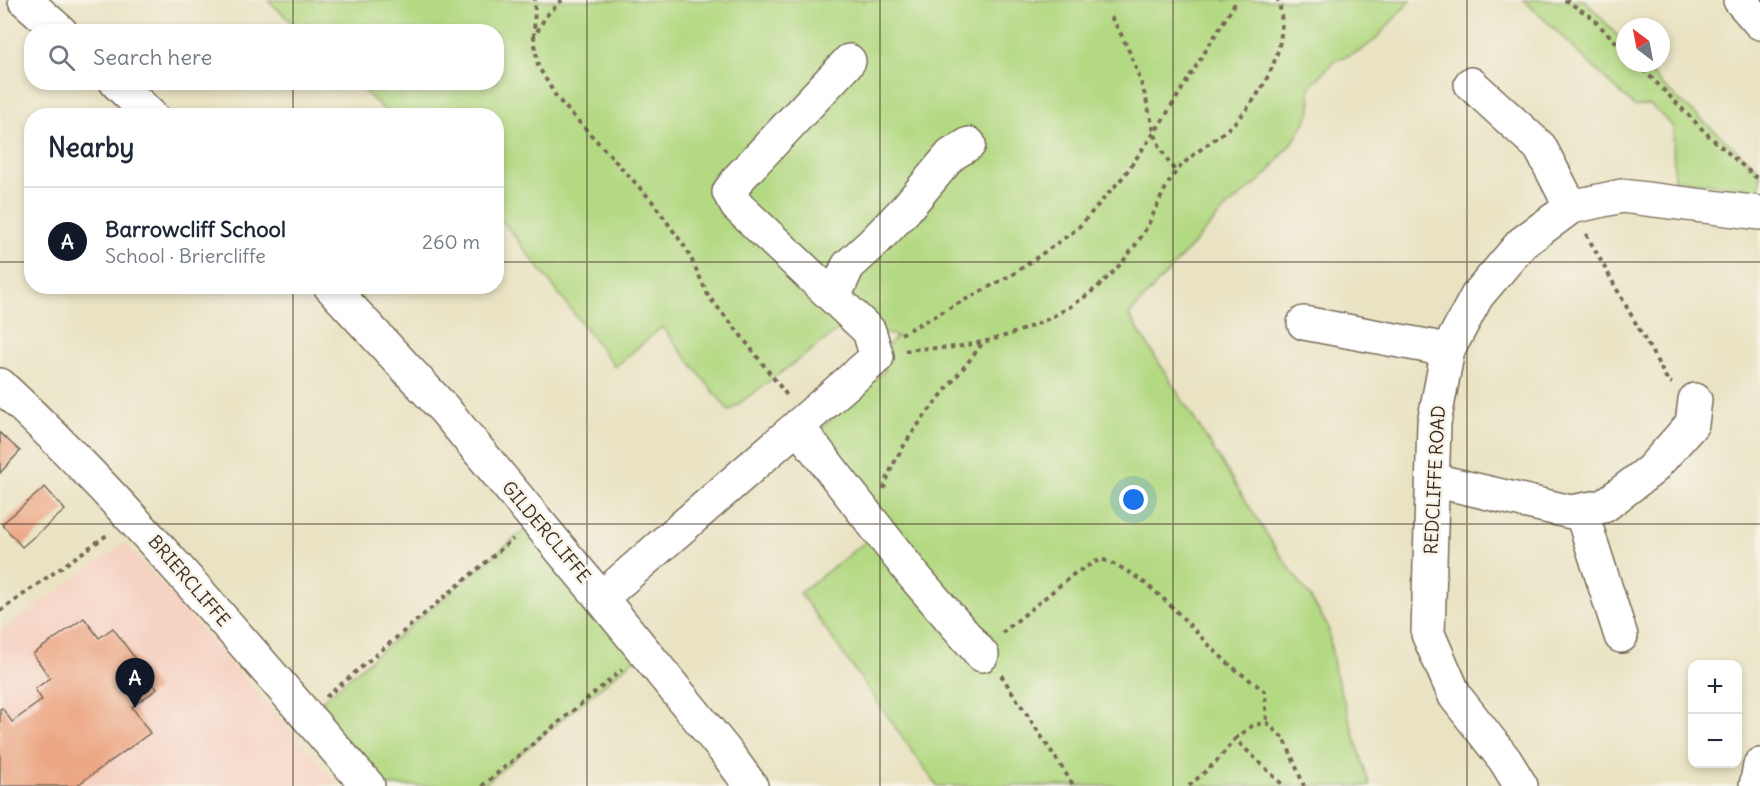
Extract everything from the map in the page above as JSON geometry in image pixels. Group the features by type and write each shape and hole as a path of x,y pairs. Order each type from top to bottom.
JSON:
{"street":[{"path":"25,0 52,24"},
{"path":"1740,0 1760,23"},
{"path":"601,598 878,357 869,331 738,206 729,192 740,177 849,62"},
{"path":"1471,84 1540,147 1571,207"},
{"path":"124,90 143,108"},
{"path":"834,297 848,266 905,210 951,155 969,144"},
{"name":"REDCLIFFE ROAD","path":"1521,786 1505,760 1455,696 1428,634 1434,423 1448,350 1477,296 1522,243 1571,207 1622,196 1760,213"},
{"name":"GILDERCLIFFE","path":"337,294 444,409 601,598 751,786"},
{"path":"1304,324 1448,350"},
{"name":"BRIERCLIFFE","path":"0,385 39,421 132,517 368,786"},
{"path":"1433,480 1571,512 1604,506 1652,470 1692,424 1695,400"},
{"path":"802,423 882,535 980,654"},
{"path":"1581,511 1621,636"},
{"path":"1756,786 1760,765"}],"path":[{"path":"535,0 534,37 538,66 557,98 652,201 687,250 709,297 735,328 802,423"},
{"path":"534,37 546,15 562,0"},
{"path":"878,357 897,336 1015,273 1077,229 1123,177 1153,134 1237,0"},
{"path":"878,357 910,350 941,349 1004,337 1067,309 1095,289 1116,268 1141,237 1176,172 1232,124 1252,101 1269,73 1281,44 1283,14 1278,0"},
{"path":"1565,0 1590,16 1616,42"},
{"path":"1111,17 1123,35 1133,60 1153,134 1164,157 1176,172"},
{"path":"1645,72 1708,136 1760,181"},
{"path":"1571,207 1668,381 1695,400"},
{"path":"882,535 881,511 884,488 890,470 908,440 984,342"},
{"path":"0,611 132,517"},
{"path":"305,714 536,520"},
{"path":"1074,786 1004,679 980,654 1075,573 1101,559 1120,566 1157,593 1235,669 1265,692 1267,723 1285,740 1304,786"},
{"path":"482,786 644,651"},
{"path":"1189,786 1252,725 1267,723"},
{"path":"1235,739 1284,786"}],"shaded area":[{"path":"125,543 339,785 0,786 0,631"}],"green space":[{"path":"268,0 1411,0 1375,40 1360,51 1334,61 1310,87 1311,111 1295,139 1265,176 1224,210 1129,315 1274,546 1311,598 1328,627 1335,672 1370,786 937,786 800,593 874,535 804,444 885,370 877,357 897,336 844,326 729,411 662,327 615,367 504,223 504,108 382,108 363,90 504,90 504,24 294,24"},
{"path":"1524,0 1585,0 1616,34 1616,72 1650,72 1664,87 1760,170 1760,190 1674,179 1673,127 1651,105 1634,106"},
{"path":"536,520 644,651 482,786 368,786 305,715"}],"building":[{"path":"0,433 20,451 0,473"},
{"path":"45,487 65,510 22,547 2,524"},
{"path":"84,618 99,638 113,628 157,689 132,707 150,733 76,786 0,786 0,709 2,708 12,722 42,700 35,689 50,678 33,654"}],"place":[{"name":"Barrowcliff School","path":"135,708"}]}
